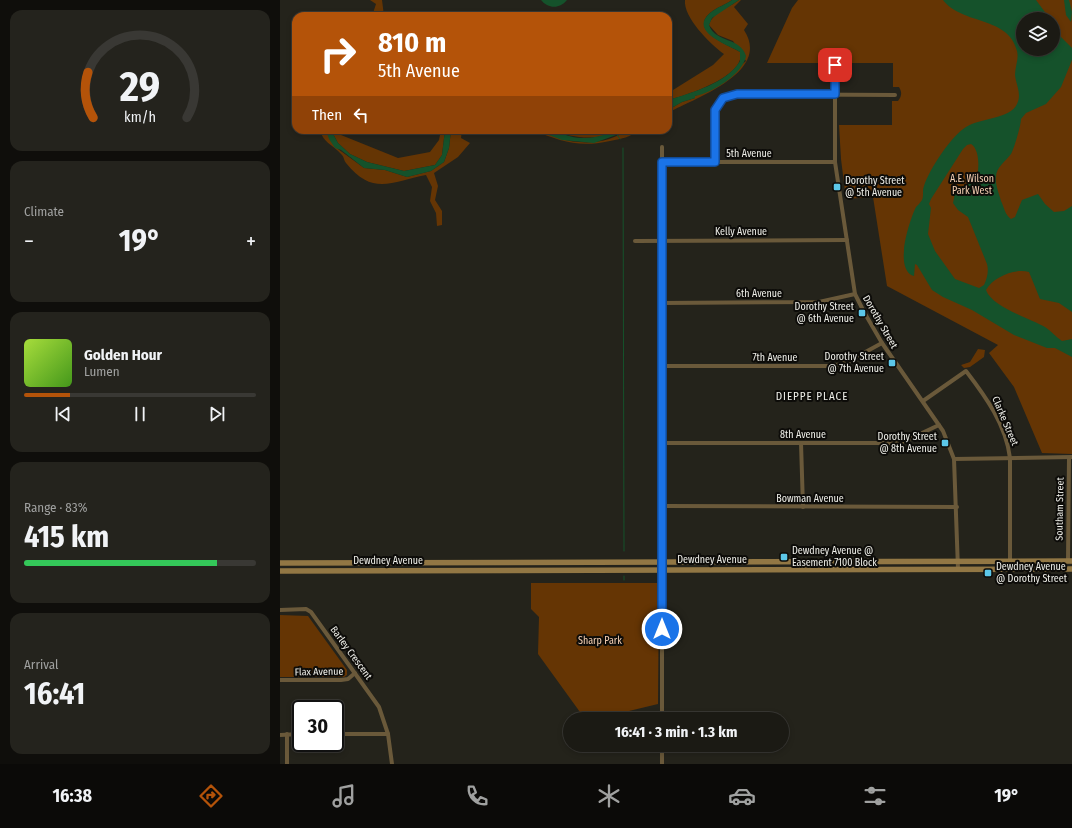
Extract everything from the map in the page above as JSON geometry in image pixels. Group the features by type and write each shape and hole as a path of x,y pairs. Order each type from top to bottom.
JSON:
{"main road":[{"name":"Dewdney Avenue","path":"280,563 1070,561"},
{"name":"Dewdney Avenue","path":"280,571 1072,569"}],"street":[{"name":"Dorothy Street","path":"835,65 835,162 855,294 882,343 939,425 954,459 959,561 958,569"},
{"path":"715,162 715,110 723,98 737,94 895,95"},
{"path":"662,147 662,712"},
{"name":"5th Avenue","path":"662,162 835,162"},
{"name":"Kelly Avenue","path":"635,241 847,240"},
{"name":"6th Avenue","path":"662,303 819,302 855,294"},
{"name":"7th Avenue","path":"663,366 834,366 847,362 882,343"},
{"name":"Clarke Street","path":"923,401 966,371 985,396 995,413 1008,445 1010,458 1010,561"},
{"name":"8th Avenue","path":"663,443 897,443 905,441 939,425"},
{"path":"802,443 803,507"},
{"path":"954,459 1070,458"},
{"name":"Southam Street","path":"1070,458 1070,561"},
{"name":"Bowman Avenue","path":"663,506 957,507"},
{"name":"Barley Crescent","path":"280,610 306,609 311,612 379,707 388,734 392,764"},
{"name":"Flax Avenue","path":"280,680 348,680 355,673"},
{"path":"280,734 292,734"},
{"path":"287,734 287,764"},
{"path":"344,734 388,734"},
{"path":"662,752 662,764"}],"green space":[{"path":"370,0 382,0 384,12 373,12 376,4"},
{"path":"685,0 732,0 710,13 705,20 704,26 713,37 740,52 740,61 725,77 713,84 672,99 672,87 673,90 713,65 724,54 698,30 688,14"},
{"path":"741,0 734,7 748,24 744,30 750,45 748,59 739,71 726,82 672,111 672,108 682,102 695,98 695,96 715,87 746,61 733,41 718,35 709,25 717,14"},
{"name":"A.E. Wilson Park West","path":"798,0 1072,0 1072,454 1042,453 1014,387 989,353 998,345 887,286 873,197 846,199 841,159 839,125 892,125 892,101 898,101 901,94 899,87 893,87 893,63 767,63 792,8"},
{"path":"322,134 329,134 338,149 364,168 385,170 407,177 431,171 444,162 449,148 451,134 462,134 461,138 470,143 458,157 434,173 438,186 435,200 442,211 442,225 437,226 436,213 430,201 432,187 426,175 384,184 365,180 356,174 346,163 342,155 324,138"},
{"path":"333,134 341,134 398,158 430,152 439,140 440,134 445,134 442,155 435,165 404,171 367,162 350,154 338,143"},
{"path":"543,134 573,141 598,142 622,134 633,134 622,138 588,144 561,140"},
{"path":"565,134 610,134 585,138"},
{"path":"978,349 985,350 984,357 970,367 964,368 961,365 970,362"},
{"name":"Sharp Park","path":"531,583 659,583 658,704 627,712 580,712 538,654 539,617 531,609"},
{"path":"280,615 308,616 347,670 347,675 344,677 280,677"}],"shaded area":[{"path":"541,0 567,0 561,5 554,7 547,5"},
{"path":"732,0 739,0 712,18 709,25 712,31 717,35 734,43 743,50 746,56 744,63 733,76 718,87 695,96 695,98 682,102 672,108 672,99 718,81 734,69 740,61 740,52 713,37 707,32 704,26 705,20 715,9"},
{"path":"943,0 1036,0 1045,12 1016,12 1016,49 1012,40 1005,32 995,26 961,14 951,8"},
{"path":"1064,0 1069,0 1072,12 1071,22 1066,15"},
{"path":"1060,36 1072,48 1072,60 1061,87 1046,104 1026,113 1021,119 1019,131 1011,154 996,173 996,180 1001,201 1006,213 1011,219 1015,217 1022,200 1038,194 1045,204 1054,212 1064,211 1072,206 1072,312 1059,303 1040,299 1029,272 1017,271 1005,275 994,281 986,290 996,302 1003,307 1045,327 1062,341 1072,339 1072,357 1055,348 1047,348 1014,335 972,310 943,297 932,290 917,265 915,264 914,276 908,272 905,266 904,246 906,235 916,207 922,200 923,188 927,179 947,145 960,131 972,124 1008,113 1017,104 1019,93 1015,75 1017,56 1060,56","holes":["971,144 976,150 978,159 977,177 955,193 953,203 958,210 968,217 988,267 984,285 979,288 955,279 935,251 928,234 931,208 929,204 931,199 963,149 967,145"]},
{"path":"327,134 333,134 338,143 350,154 367,162 404,171 435,165 442,155 445,134 451,134 449,148 444,162 431,171 407,177 385,170 364,168 341,150 335,148"},
{"path":"546,134 564,134 578,138 588,138 606,134 619,134 594,143 562,140"}],"waterway":[{"path":"617,135 620,139"},
{"path":"623,148 624,551"}],"place":[{"name":"Dorothy Street @ 5th Avenue","path":"837,187"},
{"name":"Dorothy Street @ 6th Avenue","path":"862,313"},
{"name":"Dorothy Street @ 7th Avenue","path":"892,363"},
{"name":"Dorothy Street @ 8th Avenue","path":"945,443"},
{"name":"Dewdney Avenue @ Easement 7100 Block","path":"784,557"},
{"name":"Dewdney Avenue @ Dorothy Street","path":"988,573"}],"district":[{"name":"DIEPPE PLACE","path":"812,396"}],"route":[{"path":"662,629 662,162 715,162 715,110 723,98 737,94 835,94 835,65"}]}
